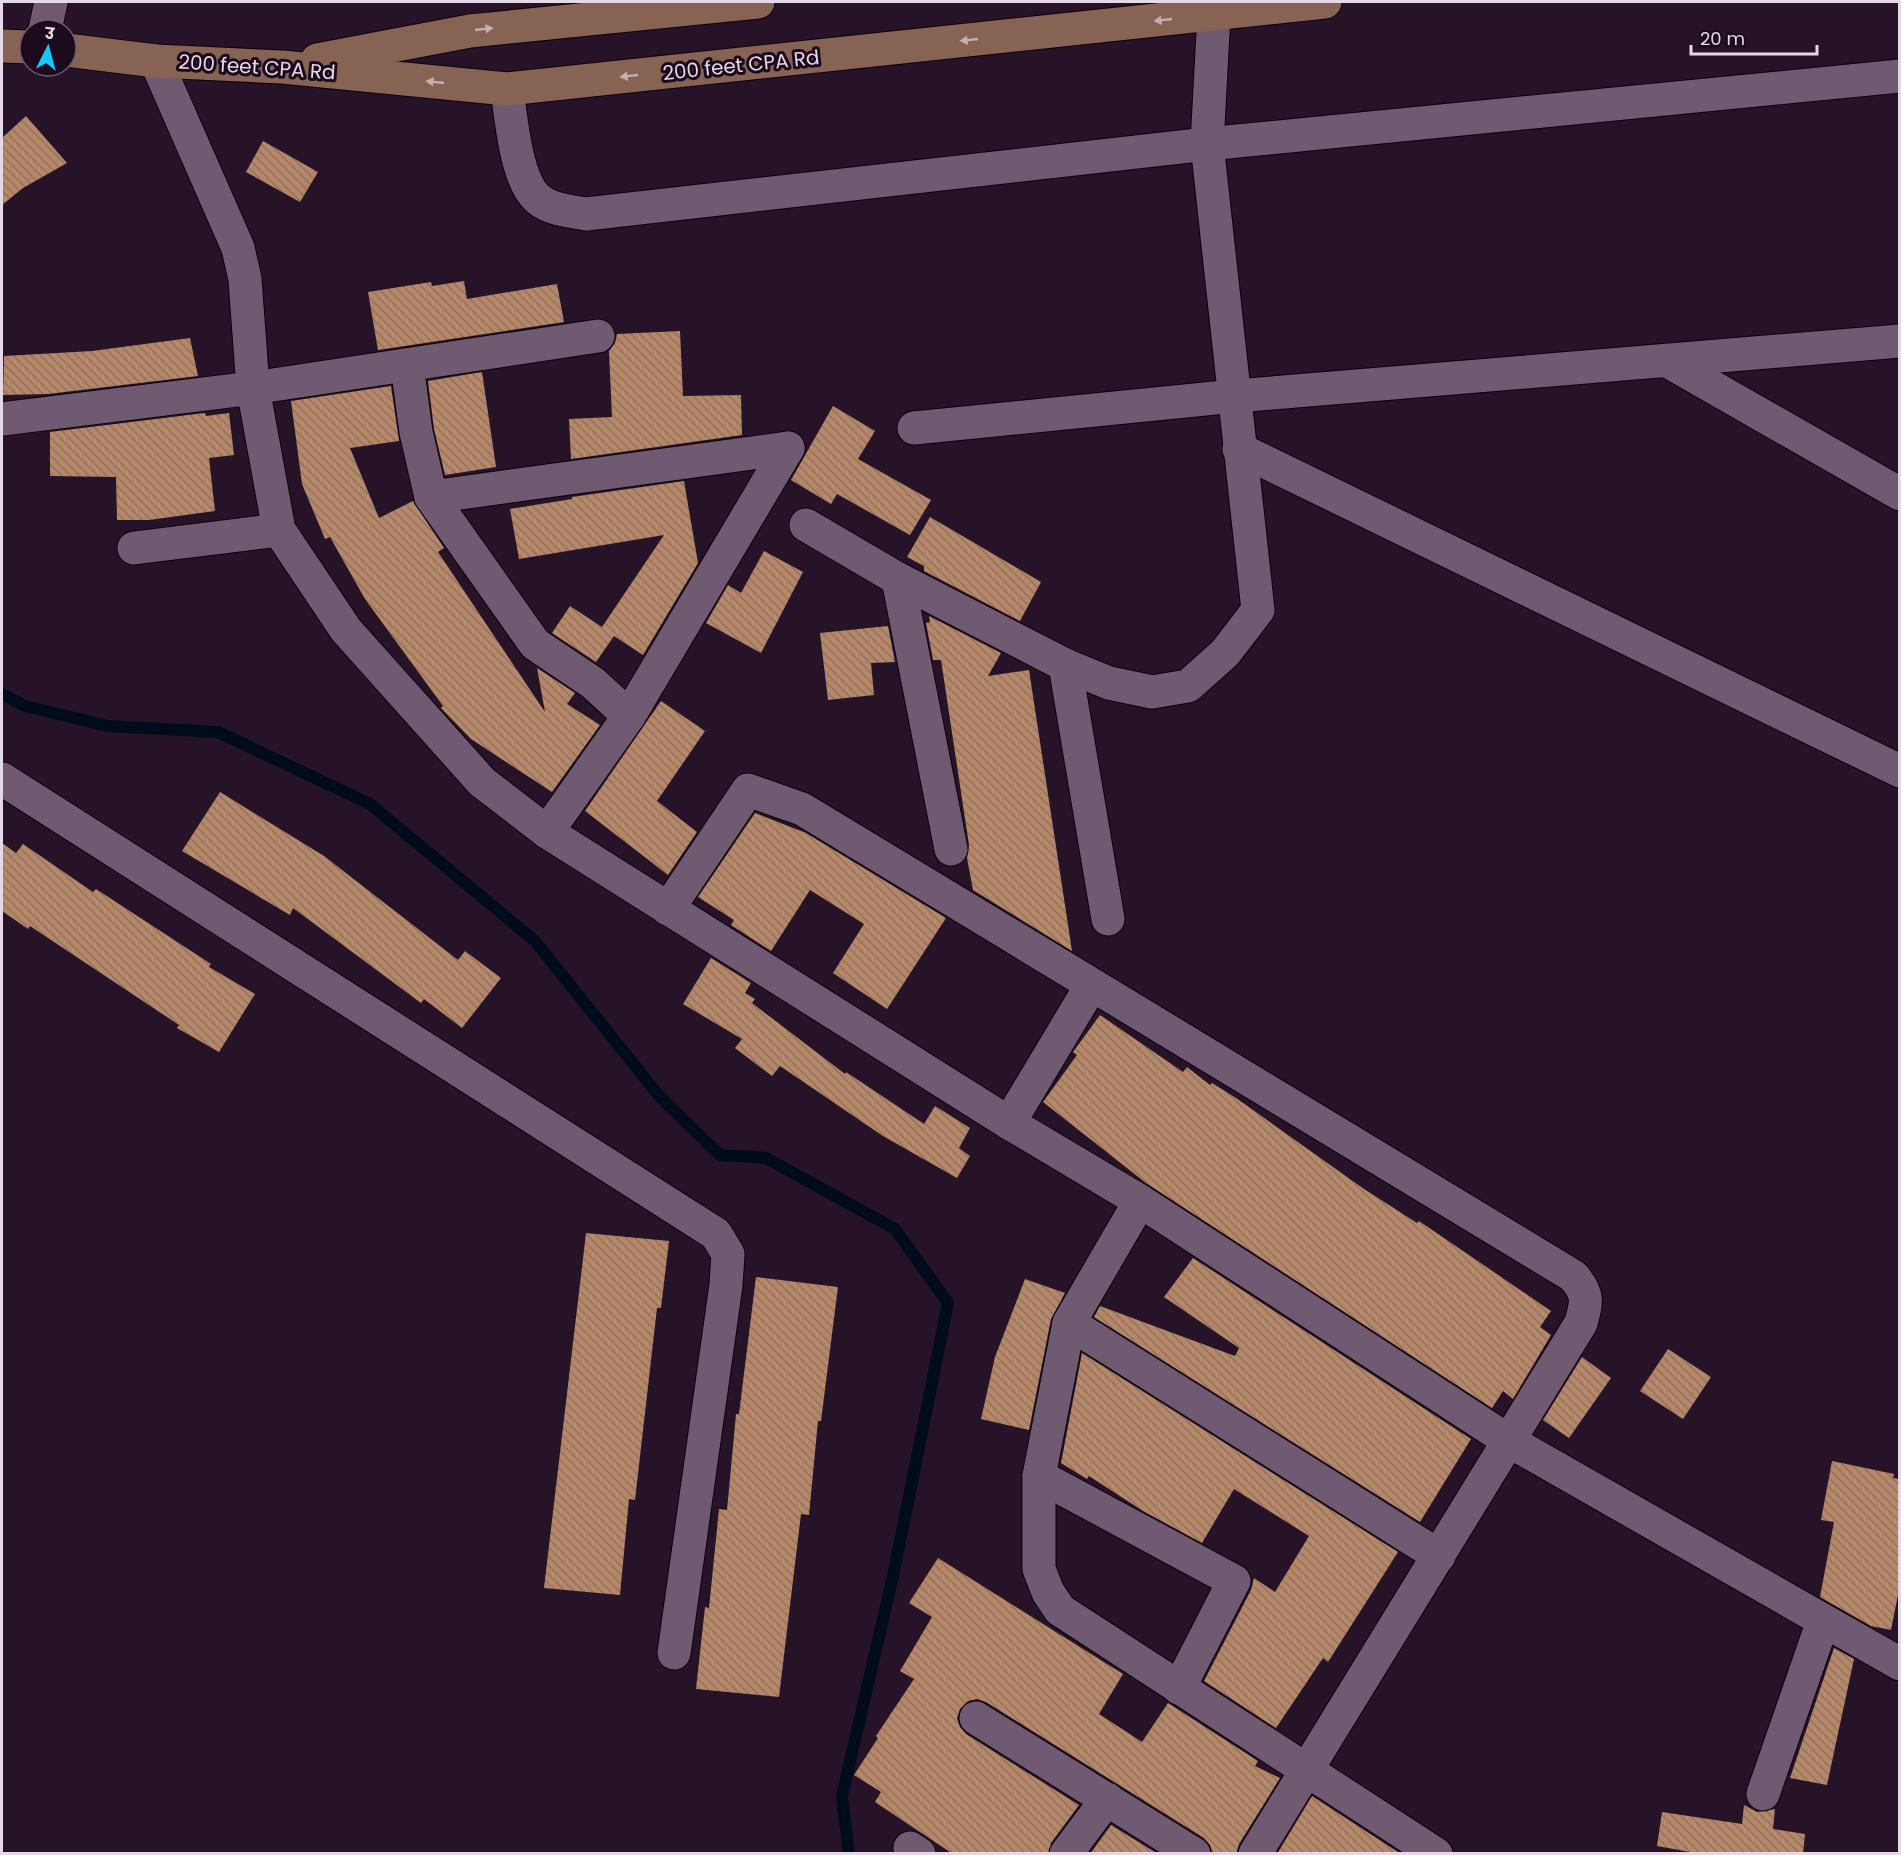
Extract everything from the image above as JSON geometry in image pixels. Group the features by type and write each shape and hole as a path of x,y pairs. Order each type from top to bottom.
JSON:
{"street":[{"path":"48,18 51,2"},
{"path":"282,67 470,31 758,2"},
{"name":"200 feet CPA Rd","path":"78,51 156,61 282,67 507,89 1214,8 1325,2"},
{"path":"806,525 898,579 1065,665 1109,683 1152,692 1188,686 1225,653 1258,610 1207,144 1214,8"},
{"path":"2,46 18,47"},
{"path":"156,61 238,248 245,279 253,388 279,530 346,630 482,782 547,832 1009,1123 1140,1201 1509,1441 1899,1664"},
{"path":"507,89 519,168 536,198 552,207 586,214 1207,144 1899,75"},
{"path":"2,419 253,388 597,336"},
{"path":"914,428 1235,396 1669,362 1899,341"},
{"path":"1669,362 1899,494"},
{"path":"407,365 416,432 431,497 535,644 593,684 629,716"},
{"path":"431,497 788,448 629,716 547,832"},
{"path":"1239,449 1899,771"},
{"path":"134,548 279,530"},
{"path":"898,579 951,849"},
{"path":"1065,665 1108,919"},
{"path":"2,779 716,1234 728,1254 726,1285 674,1653"},
{"path":"668,909 748,790 802,809 1573,1276 1583,1287 1586,1302 1581,1323 1255,1854"},
{"path":"1009,1123 1091,986"},
{"path":"1140,1201 1069,1323 1039,1476 1039,1569 1048,1592 1060,1610 1436,1854"},
{"path":"1069,1323 1439,1556"},
{"path":"1039,1476 1234,1581 1179,1688"},
{"path":"1763,1794 1823,1621"},
{"path":"976,1718 1194,1854"},
{"path":"1066,1854 1107,1799"}],"building":[{"path":"26,116 67,163 23,188 2,205 2,138"},
{"path":"263,141 318,172 300,202 246,172"},
{"path":"464,281 467,299 557,284 564,322 378,350 368,292 431,282 432,286"},
{"path":"680,331 683,396 741,395 742,435 571,459 569,419 612,417 609,351 615,343 617,334"},
{"path":"190,338 198,376 48,394 3,395 4,356 92,351"},
{"path":"482,372 496,467 445,475 434,429 428,381"},
{"path":"391,386 399,441 350,448 379,518 413,501 444,548 438,552 545,712 537,668 575,693 567,704 600,725 552,792 471,739 441,708 443,706 365,599 330,537 325,539 302,484 291,401"},
{"path":"833,406 875,431 858,459 931,500 910,535 837,494 831,504 791,480"},
{"path":"205,413 206,416 229,413 234,455 209,458 215,511 149,520 117,520 116,477 50,476 50,432"},
{"path":"684,481 698,563 643,655 614,636 596,662 552,633 570,606 602,627 664,535 519,559 510,509 572,499 572,497"},
{"path":"930,517 1041,582 1020,621 924,571 924,566 907,557"},
{"path":"764,551 803,572 761,653 706,623 728,585 741,593"},
{"path":"929,616 1001,653 988,676 1029,670 1072,951 973,890 967,858 969,845 941,660 933,660 926,623 930,622"},
{"path":"888,626 895,662 871,663 874,695 828,700 820,633"},
{"path":"661,701 705,731 657,801 697,832 668,875 585,811"},
{"path":"220,792 324,856 458,960 465,951 501,978 462,1028 424,999 421,1003 293,908 290,915 182,851"},
{"path":"755,813 806,833 946,918 887,1009 833,973 864,924 810,890 771,951 731,925 734,920 698,897"},
{"path":"2,843 16,853 23,844 93,892 96,889 211,964 209,967 255,994 219,1052 177,1028 179,1025 30,926 28,929 2,911"},
{"path":"711,958 751,983 745,993 755,999 752,1003 845,1074 846,1072 924,1124 935,1106 970,1128 959,1148 970,1156 957,1178 883,1136 780,1066 772,1076 735,1048 742,1039 683,1004"},
{"path":"1100,1015 1183,1072 1187,1067 1210,1085 1212,1083 1236,1098 1364,1189 1417,1223 1419,1221 1551,1311 1540,1327 1551,1335 1513,1399 1503,1391 1492,1408 1146,1183 1043,1102 1077,1055 1073,1052"},
{"path":"586,1233 669,1241 661,1308 657,1308 635,1500 629,1499 620,1595 544,1588"},
{"path":"1193,1258 1471,1439 1420,1522 1094,1317 1100,1306 1235,1356 1239,1348 1164,1297"},
{"path":"756,1277 838,1287 821,1421 818,1421 809,1515 801,1514 779,1697 696,1689 705,1607 709,1608 719,1509 727,1510 736,1414 739,1414"},
{"path":"1025,1279 1065,1293 1051,1319 1029,1430 981,1419 995,1357"},
{"path":"1668,1349 1711,1377 1683,1419 1640,1391"},
{"path":"1082,1353 1398,1552 1328,1662 1323,1658 1276,1728 1204,1681 1251,1590 1254,1578 1275,1592 1309,1536 1234,1489 1202,1543 1143,1511 1089,1476 1087,1479 1061,1463"},
{"path":"1582,1357 1611,1378 1569,1438 1543,1420"},
{"path":"1832,1461 1894,1474 1893,1478 1899,1479 1899,1590 1891,1630 1871,1626 1820,1597 1834,1522 1821,1520"},
{"path":"938,1558 1123,1674 1099,1714 1142,1742 1168,1703 1258,1761 1255,1766 1280,1778 1239,1844 1236,1854 1213,1854 1204,1838 986,1702 977,1699 968,1701 960,1709 957,1718 966,1734 1079,1805 1051,1843 1048,1854 953,1854 875,1802 881,1792 854,1775 878,1738 876,1736 914,1679 900,1671 932,1617 909,1603"},
{"path":"1834,1648 1854,1659 1827,1785 1790,1778"},
{"path":"1312,1796 1401,1854 1277,1854"},
{"path":"1744,1805 1757,1812 1775,1809 1773,1829 1805,1834 1803,1854 1701,1854 1657,1846 1662,1812 1742,1824"},
{"path":"1111,1825 1158,1854 1090,1854"}],"waterway":[{"path":"2,694 25,706 108,726 218,732 370,804 535,941 660,1097 720,1155 766,1158 895,1229 948,1303 893,1576 842,1796 849,1854"}]}
